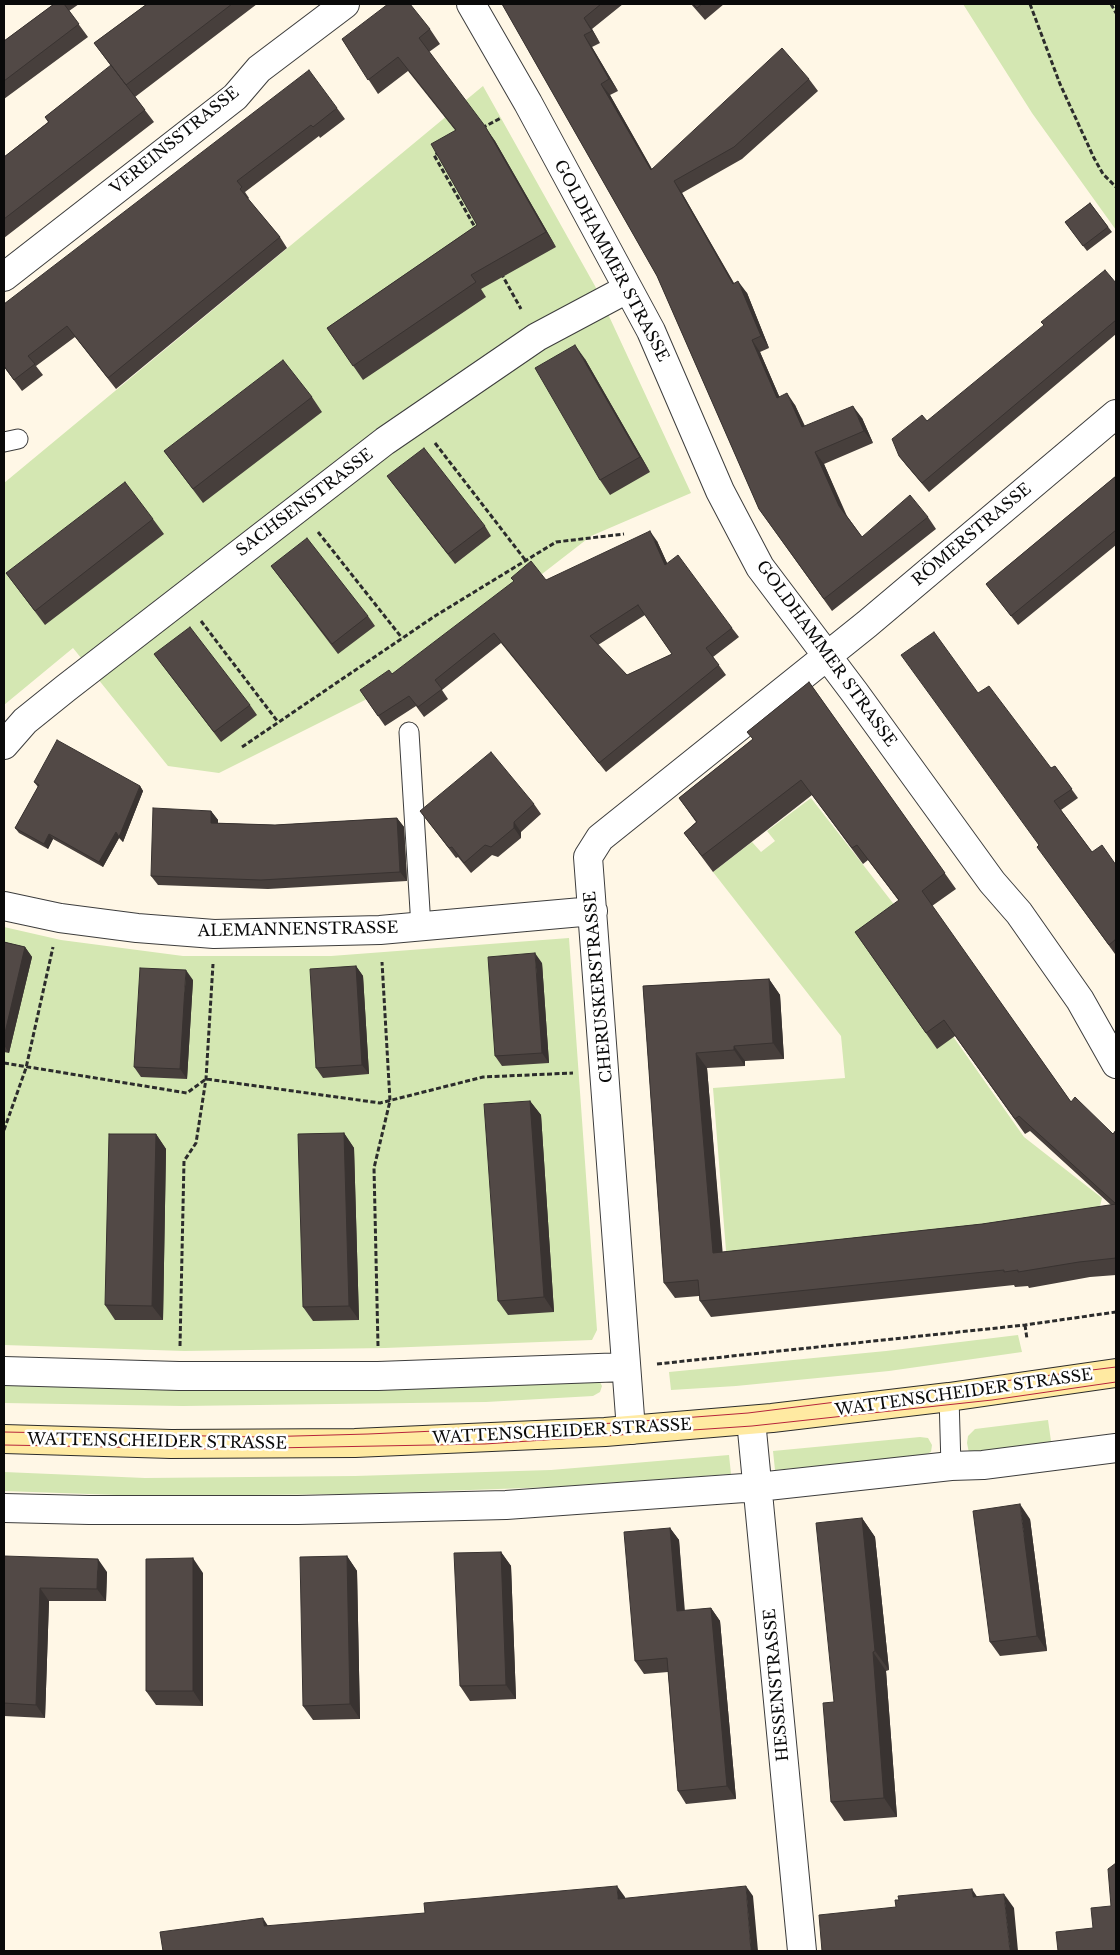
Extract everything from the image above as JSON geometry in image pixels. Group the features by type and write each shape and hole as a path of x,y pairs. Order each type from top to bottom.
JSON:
{"main road":[{"name":"WATTENSCHEIDER STRASSE","path":"4,1439 171,1444 355,1443 631,1430 752,1420 950,1397 1116,1373"}],"street":[{"name":"VEREINSSTRASSE","path":"4,277 234,97 259,70 345,4"},
{"name":"GOLDHAMMER STRASSE","path":"472,4 528,103 651,331 720,491 760,566 992,882 1019,913 1112,1045"},
{"name":"SACHSENSTRASSE","path":"4,745 25,721 183,596 416,419 537,338 627,289"},
{"name":"RÖMERSTRASSE","path":"827,656 1116,414"},
{"name":"CHERUSKERSTRASSE","path":"631,1430 606,1072 588,857 600,838 827,656"},
{"name":"ALEMANNENSTRASSE","path":"4,906 60,918 137,928 214,934 380,930 593,911"},
{"path":"4,1371 178,1376 378,1376 626,1367"},
{"name":"HESSENSTRASSE","path":"752,1420 802,1951"},
{"path":"4,1508 278,1510 506,1505 758,1487 951,1466 984,1465 1116,1448"}],"lane":[{"path":"409,732 421,927"},
{"path":"950,1397 951,1466"}],"path":[{"path":"1030,4 1060,84 1094,158 1103,174 1116,187"},
{"path":"1111,4 1116,13"},
{"path":"477,131 528,103"},
{"path":"443,150 434,155 480,237"},
{"path":"499,270 537,338"},
{"path":"416,419 526,561"},
{"path":"299,508 402,638"},
{"path":"242,747 402,638 556,542 624,534"},
{"path":"183,596 278,722"},
{"path":"4,1130 26,1068 60,918"},
{"path":"378,1376 374,1168 390,1101 380,930"},
{"path":"178,1376 184,1161 196,1143 206,1079 214,934"},
{"path":"4,1063 187,1093 206,1079 380,1103 483,1077 606,1072"},
{"path":"626,1367 1024,1325 1116,1312"},
{"path":"1024,1325 1027,1339"}],"green space":[{"path":"963,4 1116,4 1116,230 1032,113"},
{"path":"483,86 595,286 691,493 591,536 542,574 538,570 367,699 219,773 168,766 73,648 4,705 4,483"},
{"path":"811,798 903,916 880,933 1024,1137 1102,1198 1096,1223 727,1263 713,1088 845,1078 841,1036 713,872 752,842 761,852 775,841 767,831"},
{"path":"4,927 61,940 183,956 331,956 569,938 597,1330 592,1340 385,1348 184,1351 4,1345"},
{"path":"1018,1335 1022,1352 889,1371 736,1386 671,1390 669,1372 886,1351"},
{"path":"599,1380 602,1386 600,1392 593,1396 486,1402 183,1406 4,1403 4,1385 184,1389"},
{"path":"1048,1420 1052,1448 969,1453 968,1436 975,1429"},
{"path":"920,1437 928,1438 932,1445 931,1452 922,1456 775,1470 773,1451"},
{"path":"729,1455 731,1474 553,1487 359,1494 145,1496 4,1491 4,1472 145,1478 355,1476 551,1470"}],"building":[{"path":"54,4 64,4 79,24 4,81 4,41"},
{"path":"147,4 232,4 126,85 94,43"},
{"path":"388,4 410,4 430,29 419,38 485,126 546,232 471,275 476,282 353,366 327,328 477,225 431,144 456,130 398,57 368,80 342,39"},
{"path":"502,4 601,4 584,18 592,31 584,35 609,79 601,84 651,170 782,48 809,79 734,147 674,181 733,284 738,281 761,336 752,340 777,398 787,393 802,427 853,406 864,431 815,452 839,506 862,537 910,495 928,517 824,599 759,509 657,276"},
{"path":"693,4 702,4 697,8"},
{"path":"111,65 145,110 4,219 4,157 49,122 45,117"},
{"path":"309,70 337,108 313,127 311,125 237,181 242,187 240,189 280,237 108,378 67,326 28,356 35,364 14,380 4,366 4,304"},
{"path":"1090,203 1108,227 1083,246 1065,222"},
{"path":"1105,270 1116,283 1116,320 922,483 899,456 892,439 922,415 927,421 1044,325 1041,322"},
{"path":"575,345 640,457 600,480 535,368"},
{"path":"283,360 312,397 193,489 164,451"},
{"path":"424,448 485,526 448,554 387,476"},
{"path":"1116,476 1116,530 1011,616 986,584"},
{"path":"125,482 153,519 35,611 6,573"},
{"path":"650,531 665,565 678,555 732,628 706,648 719,665 599,763 494,633 435,680 442,689 418,707 409,696 378,716 360,690 389,670 392,674 514,581 511,578 531,561 546,580","holes":["638,605 672,654 627,675 590,636"]},
{"path":"307,538 368,616 332,644 271,566"},
{"path":"190,627 250,705 214,732 154,654"},
{"path":"934,632 978,693 989,686 1051,768 1055,766 1072,789 1054,801 1092,852 1102,845 1116,865 1116,939 1109,945 901,655"},
{"path":"809,682 945,873 922,891 1071,1102 1075,1097 1113,1134 1116,1130 1116,1204 1019,1116 1015,1119 944,1020 926,1033 855,932 899,900 857,845 852,848 801,780 702,856 684,833 697,822 679,798 753,739 747,732"},
{"path":"57,740 140,786 119,837 116,832 99,862 49,834 44,844 15,828 39,785 34,782"},
{"path":"491,752 534,804 514,822 514,828 491,847 485,845 464,863 452,847 449,848 420,811"},
{"path":"153,808 211,811 211,823 275,825 397,818 400,872 261,880 151,876"},
{"path":"4,942 25,947 4,1037"},
{"path":"535,953 542,1053 495,1056 488,957"},
{"path":"356,966 362,1065 316,1068 310,969"},
{"path":"140,968 186,970 180,1069 134,1067"},
{"path":"769,979 773,1043 734,1046 734,1050 696,1053 713,1253 982,1224 1116,1204 1116,1258 1018,1272 1018,1270 1004,1272 1004,1270 700,1301 698,1280 664,1283 643,986"},
{"path":"530,1101 544,1297 498,1301 484,1104"},
{"path":"344,1133 349,1306 303,1307 298,1134"},
{"path":"109,1134 156,1134 152,1306 105,1305"},
{"path":"1020,1504 1037,1636 990,1642 973,1511"},
{"path":"862,1518 875,1651 873,1652 884,1798 831,1802 823,1703 834,1702 816,1523"},
{"path":"670,1528 677,1611 711,1608 727,1786 678,1791 667,1658 635,1661 624,1532"},
{"path":"501,1552 506,1685 460,1686 454,1553"},
{"path":"4,1556 98,1559 97,1589 40,1588 36,1705 4,1703"},
{"path":"347,1556 350,1704 303,1706 300,1557"},
{"path":"193,1558 193,1691 146,1691 146,1559"},
{"path":"1116,1863 1116,1951 1058,1951 1056,1932 1093,1928 1091,1908 1111,1906 1108,1869"},
{"path":"617,1886 618,1899 746,1886 751,1951 163,1951 160,1932 263,1918 264,1926 425,1913 424,1903"},
{"path":"972,1889 973,1897 1004,1894 1010,1951 822,1951 819,1915 896,1907 895,1900 899,1900 898,1896"}],"tram line":[{"path":"4,1432 259,1437 616,1423 748,1413 1116,1367"},
{"path":"4,1445 219,1449 485,1444 752,1426 992,1400 1116,1382"}]}
